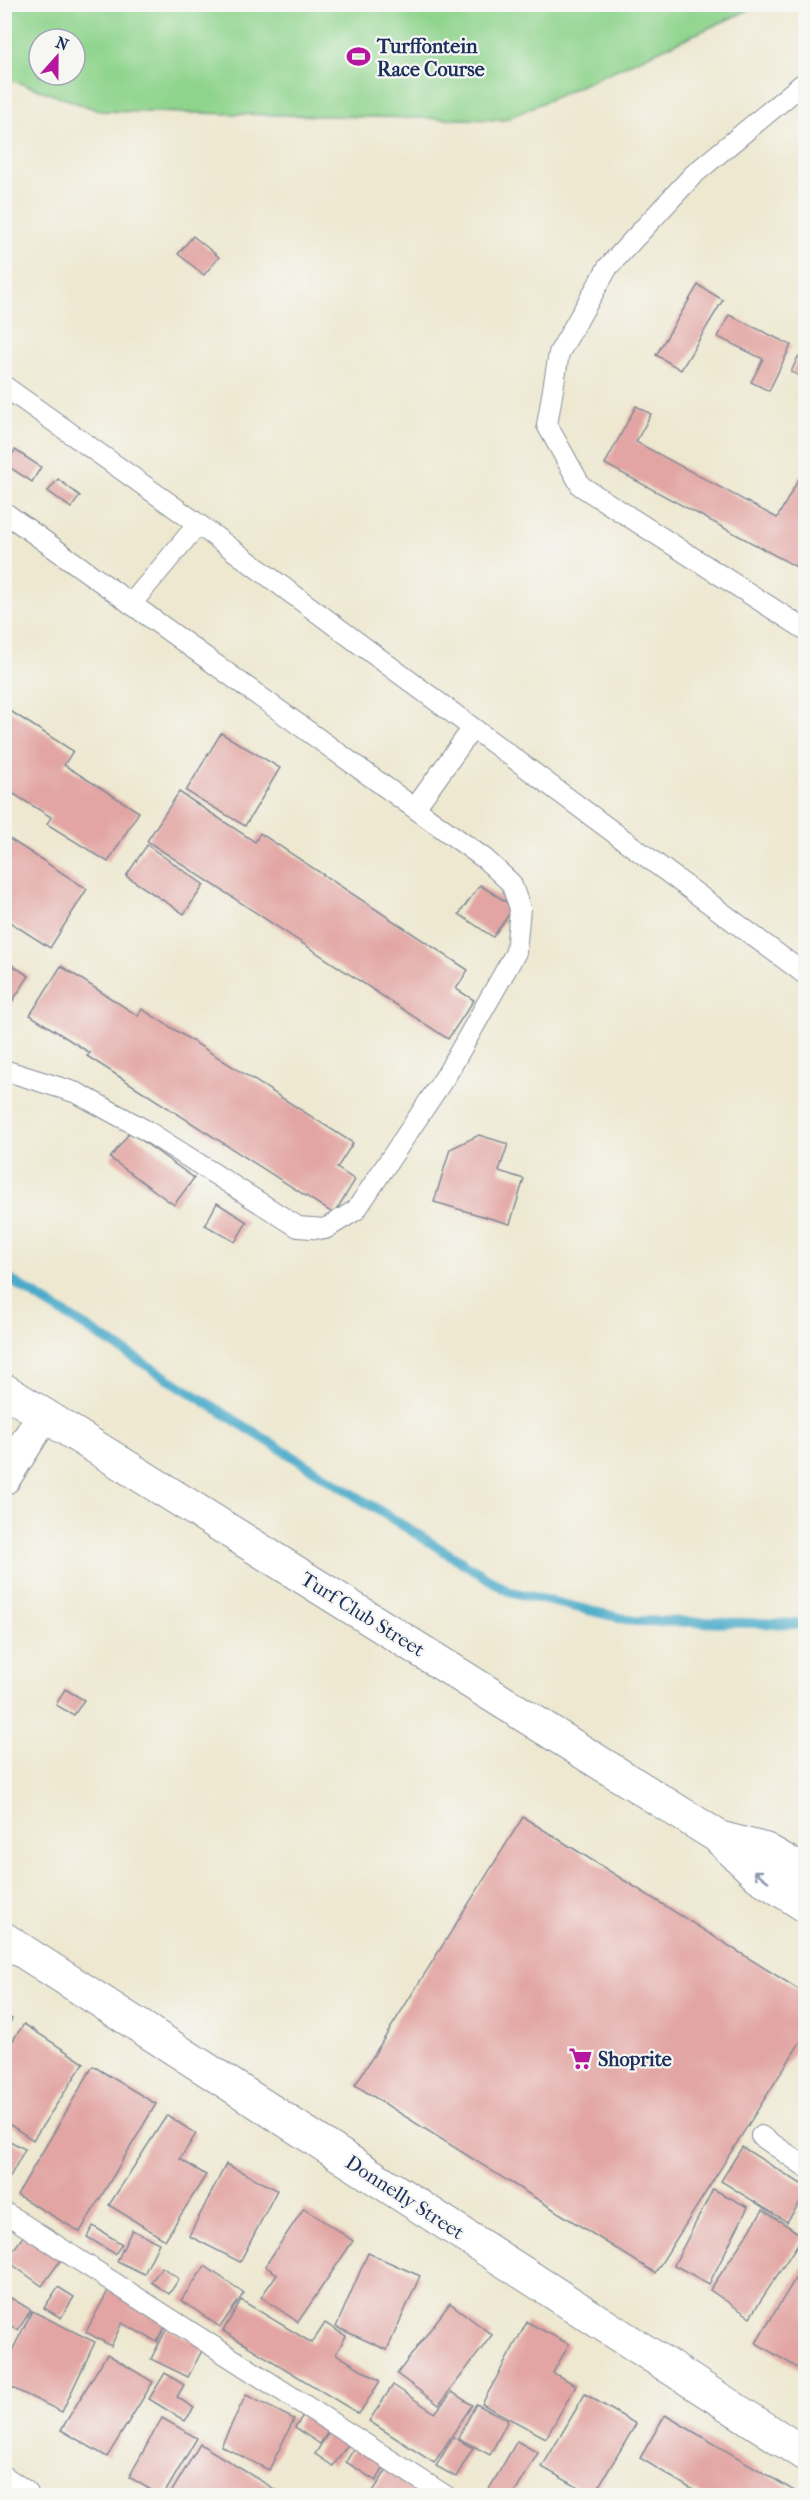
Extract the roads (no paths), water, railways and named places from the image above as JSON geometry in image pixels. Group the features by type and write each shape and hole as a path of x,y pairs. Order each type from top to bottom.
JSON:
{"main road":[{"name":"Turf Club Street","path":"4,1389 722,1839 759,1876 806,1906"},
{"path":"4,1478 44,1415"},
{"name":"Turf Club Street","path":"722,1839 766,1850 806,1873"},
{"name":"Donnelly Street","path":"4,1939 806,2455"},
{"path":"4,2484 22,2496"}],"lane":[{"path":"806,81 693,175 608,267 559,353 547,425 581,486 806,630"},
{"path":"4,386 198,524 806,975"},
{"path":"4,512 485,858 511,883 520,908 516,952 447,1074 356,1210 325,1229 298,1227 147,1131 77,1093 4,1070"},
{"path":"131,604 198,524"},
{"path":"415,808 472,729"},
{"path":"760,2136 806,2167"},
{"path":"4,2212 446,2496"}],"waterway":[{"path":"4,1276 508,1591 634,1621 806,1624"}],"place":[{"name":"Turffontein Race Course","path":"359,57"},
{"name":"Shoprite","path":"580,2059"}]}
